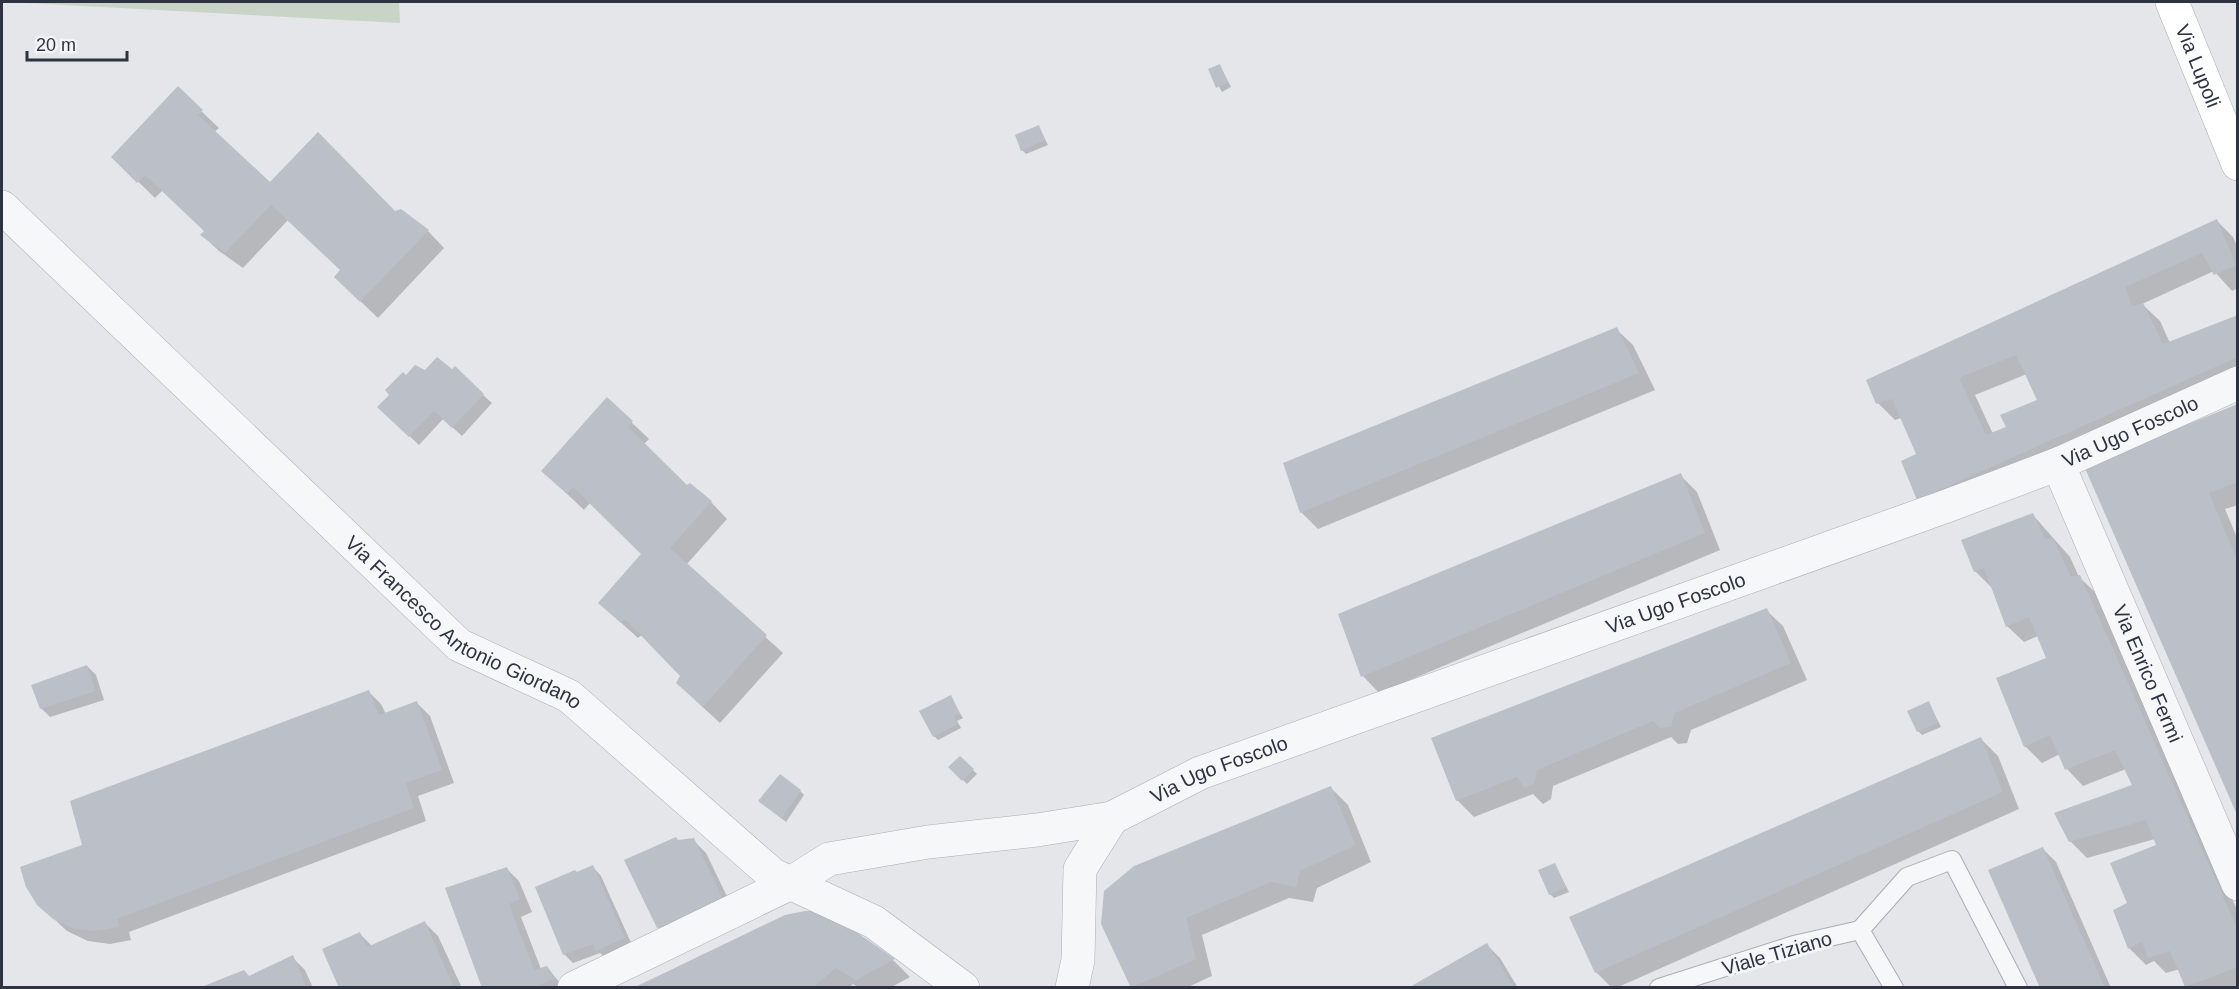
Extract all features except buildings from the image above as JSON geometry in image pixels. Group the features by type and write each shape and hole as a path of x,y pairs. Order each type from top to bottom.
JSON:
{"street":[{"name":"Via Lupoli","path":"2172,2 2238,164"},
{"name":"Via Francesco Antonio Giordano","path":"2,207 459,645 569,696 773,875 874,922 963,987"},
{"name":"Via Ugo Foscolo","path":"1112,818 1200,773 2058,464 2238,383"},
{"name":"Via Enrico Fermi","path":"2058,464 2238,884"},
{"path":"574,987 791,883 830,859 928,842 1043,830 1112,818"},
{"path":"1080,869 1112,818"},
{"path":"1043,830 1065,837 1077,848 1080,869 1078,960 1072,987"}],"lane":[{"path":"1894,987 1860,930 1906,877 1952,860 2018,987"},
{"name":"Viale Tiziano","path":"1659,987 1794,945 1860,930"}],"green space":[{"path":"8,2 399,2 400,23"}]}
